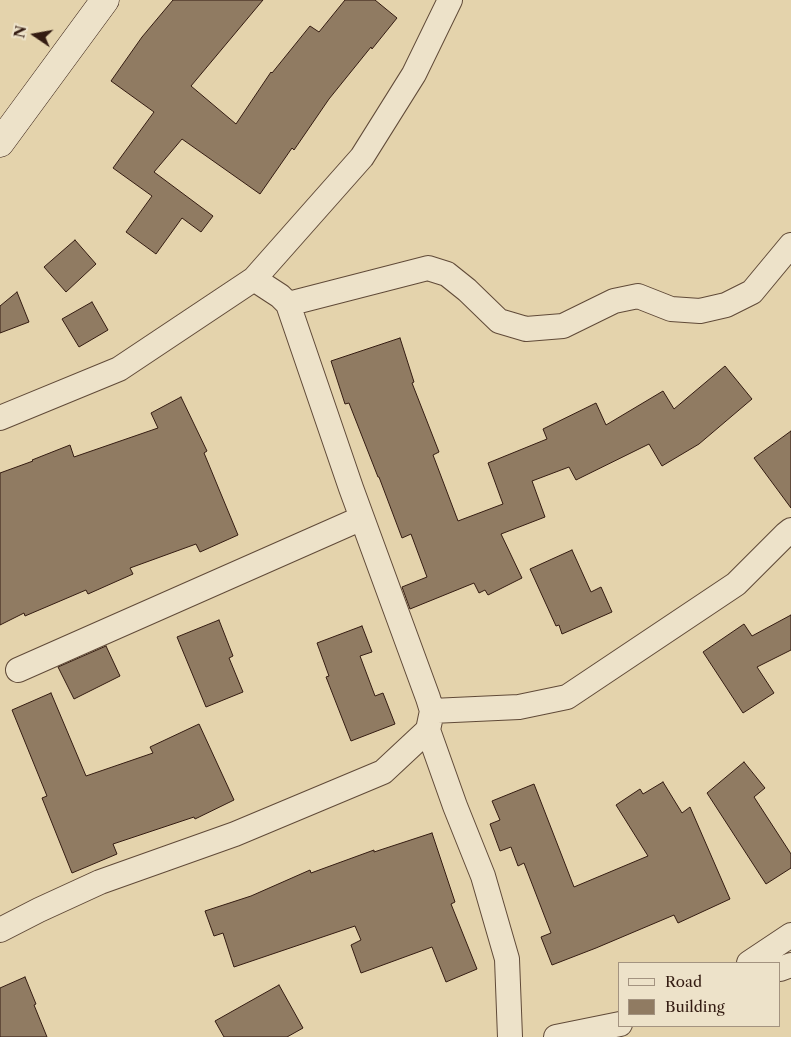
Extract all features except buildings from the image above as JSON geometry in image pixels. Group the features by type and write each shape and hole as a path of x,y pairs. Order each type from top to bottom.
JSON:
{"street":[{"path":"0,143 105,0"},
{"path":"0,418 119,369 254,279 362,157 414,74 450,0"},
{"path":"288,304 428,268 447,274 499,320 526,329 563,326 614,301 638,296 671,309 700,311 726,305 752,292 791,245"},
{"path":"254,279 280,296 288,304 430,721 455,806 483,876 507,959 510,1037"},
{"path":"18,670 362,518"},
{"path":"0,930 38,910 100,882 235,834 383,772 430,721 519,707 567,697 736,584 791,530"},
{"path":"750,962 791,935"},
{"path":"556,1037 618,1024"}]}
